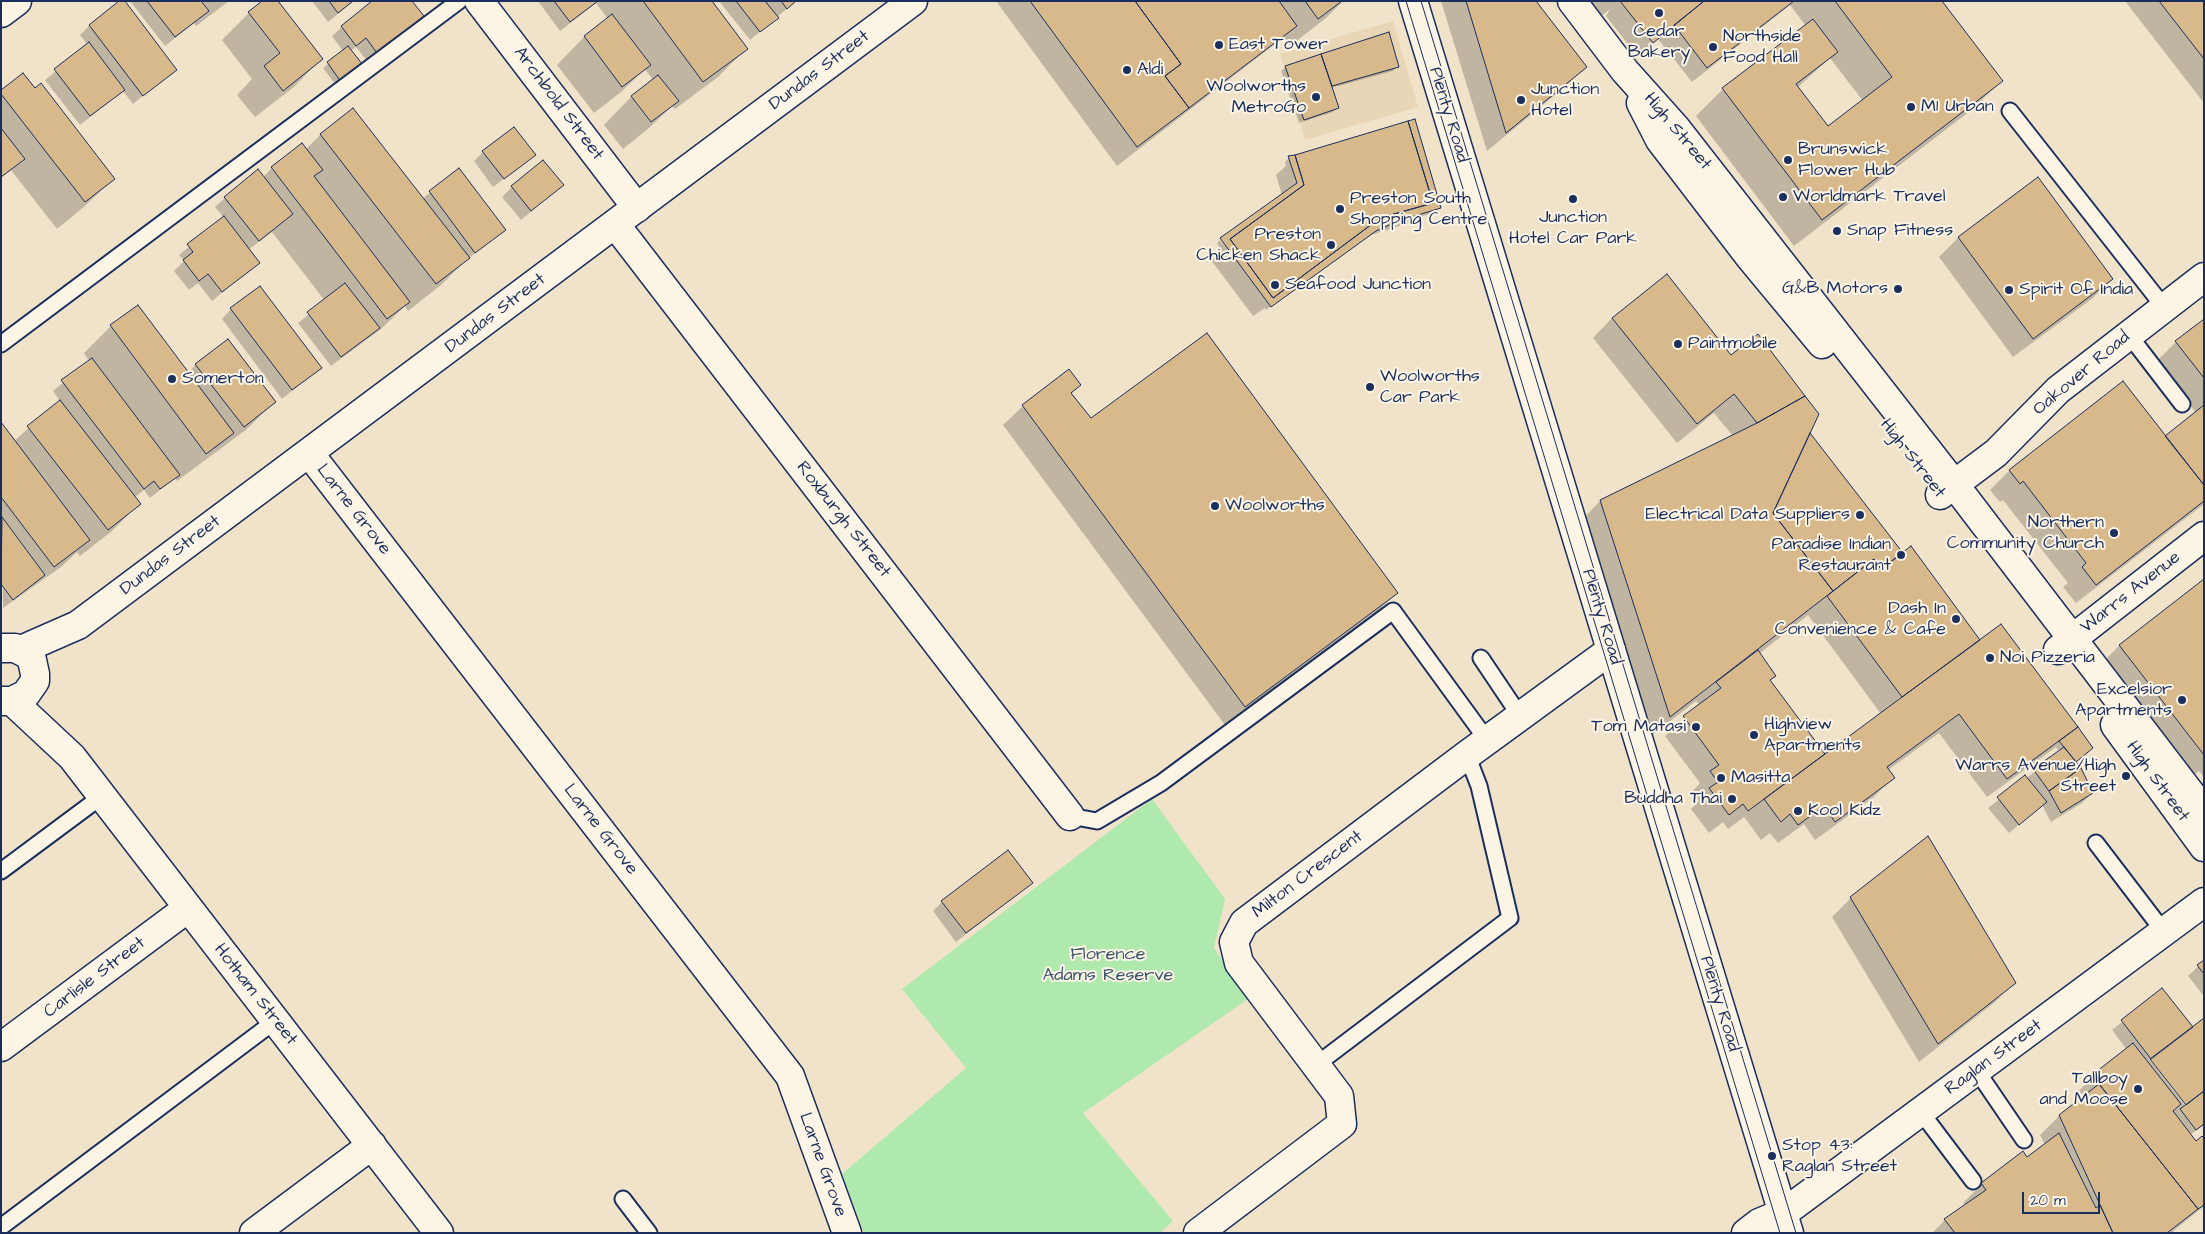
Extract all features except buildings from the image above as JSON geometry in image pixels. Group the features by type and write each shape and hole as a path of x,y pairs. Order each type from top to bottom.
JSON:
{"street":[{"path":"1,13 17,1"},
{"name":"Archbold Street","path":"479,1 637,208"},
{"name":"Dundas Street","path":"7,701 26,694 35,678 78,625 913,1"},
{"name":"Plenty Road","path":"1413,1 1611,650 1781,1226"},
{"name":"High Street","path":"1572,1 1625,71 1676,128 1757,249 1856,372 2065,645 2204,847"},
{"name":"Roxburgh Street","path":"615,224 1070,816"},
{"name":"Oakover Road","path":"1947,489 1996,453 2041,405 2128,334 2204,277"},
{"name":"Larne Grove","path":"309,453 790,1076 847,1233"},
{"name":"Warrs Avenue","path":"2065,645 2204,536"},
{"name":"Dundas Street","path":"6,648 78,625"},
{"name":"High Street","path":"2065,645 2204,811"},
{"name":"Hotham Street","path":"6,648 32,660 41,698 72,757 439,1233"},
{"name":"Milton Crescent","path":"1198,1233 1342,1124 1339,1096 1239,963 1234,942 1244,923 1477,747 1611,650"},
{"name":"Hotham Street","path":"7,701 72,757"},
{"name":"Raglan Street","path":"1746,1233 1759,1223 1781,1226 1922,1112 2204,902"},
{"name":"Carlisle Street","path":"1,1047 188,908"},
{"path":"254,1233 372,1145"}],"lane":[{"path":"1,344 459,1"},
{"path":"2010,112 2164,307"},
{"path":"2128,334 2182,404"},
{"path":"1070,816 1098,821 1161,783 1393,612 1477,747 1479,786 1510,918 1316,1065"},
{"path":"1480,658 1520,716"},
{"path":"1,871 102,796"},
{"path":"2096,842 2164,932"},
{"path":"1,1227 275,1021"},
{"path":"1977,1071 2024,1140"},
{"path":"1922,1112 1972,1181"},
{"path":"623,1199 649,1233"}],"shaded area":[{"path":"1393,21 1418,107 1305,140 1280,54"}],"green space":[{"name":"Florence Adams Reserve","path":"1152,799 1225,899 1214,948 1248,999 1083,1113 1173,1221 1160,1233 864,1233 842,1174 966,1068 902,989"}],"tram line":[{"path":"1406,1 1780,1233"},
{"path":"1421,1 1796,1233"}],"place":[{"name":"Cedar Bakery","path":"1659,13"},
{"name":"East Tower","path":"1219,45"},
{"name":"Northside Food Hall","path":"1713,47"},
{"name":"Aldi","path":"1127,70"},
{"name":"Woolworths MetroGo","path":"1316,97"},
{"name":"Junction Hotel","path":"1521,100"},
{"name":"M1 Urban","path":"1911,107"},
{"name":"Brunswick Flower Hub","path":"1788,160"},
{"name":"Worldmark Travel","path":"1783,197"},
{"name":"Junction Hotel Car Park","path":"1573,199"},
{"name":"Preston South Shopping Centre","path":"1340,209"},
{"name":"Snap Fitness","path":"1837,231"},
{"name":"Preston Chicken Shack","path":"1331,245"},
{"name":"Seafood Junction","path":"1275,285"},
{"name":"G&B Motors","path":"1898,289"},
{"name":"Spirit Of India","path":"2009,290"},
{"name":"Paintmobile","path":"1678,344"},
{"name":"Somerton","path":"172,379"},
{"name":"Woolworths Car Park","path":"1370,387"},
{"name":"Woolworths","path":"1215,506"},
{"name":"Electrical Data Suppliers","path":"1860,515"},
{"name":"Northern Community Church","path":"2114,533"},
{"name":"Paradise Indian Restaurant","path":"1901,555"},
{"name":"Dash In Convenience & Cafe","path":"1956,619"},
{"name":"Noi Pizzeria","path":"1990,658"},
{"name":"Excelsior Apartments","path":"2182,700"},
{"name":"Tom Matasi","path":"1696,727"},
{"name":"Highview Apartments","path":"1754,735"},
{"name":"Warrs Avenue/High Street","path":"2126,776"},
{"name":"Masitta","path":"1721,778"},
{"name":"Buddha Thai","path":"1732,799"},
{"name":"Kool Kidz","path":"1798,811"},
{"name":"Tallboy and Moose","path":"2138,1089"},
{"name":"Stop 43: Raglan Street","path":"1772,1156"}]}
